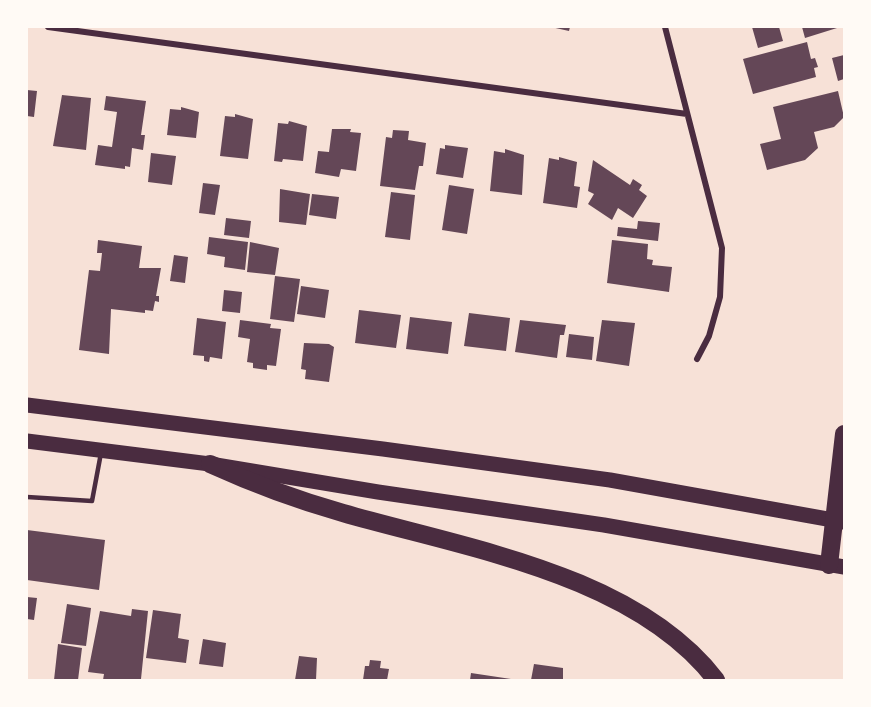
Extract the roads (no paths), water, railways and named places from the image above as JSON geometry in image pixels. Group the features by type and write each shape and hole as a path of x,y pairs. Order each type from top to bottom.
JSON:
{"highway":[{"path":"836,566 844,434"},
{"path":"210,464 269,491 507,557 589,587 655,624 705,666 716,680"}],"main road":[{"path":"27,396 34,406 599,479 839,521"},
{"path":"27,441 210,464 378,492 604,525 836,566"}],"street":[{"path":"48,27 687,114"},
{"path":"665,27 722,248 723,273 720,297 709,336 697,359"}],"lane":[{"path":"27,496 92,501 101,450"}]}
